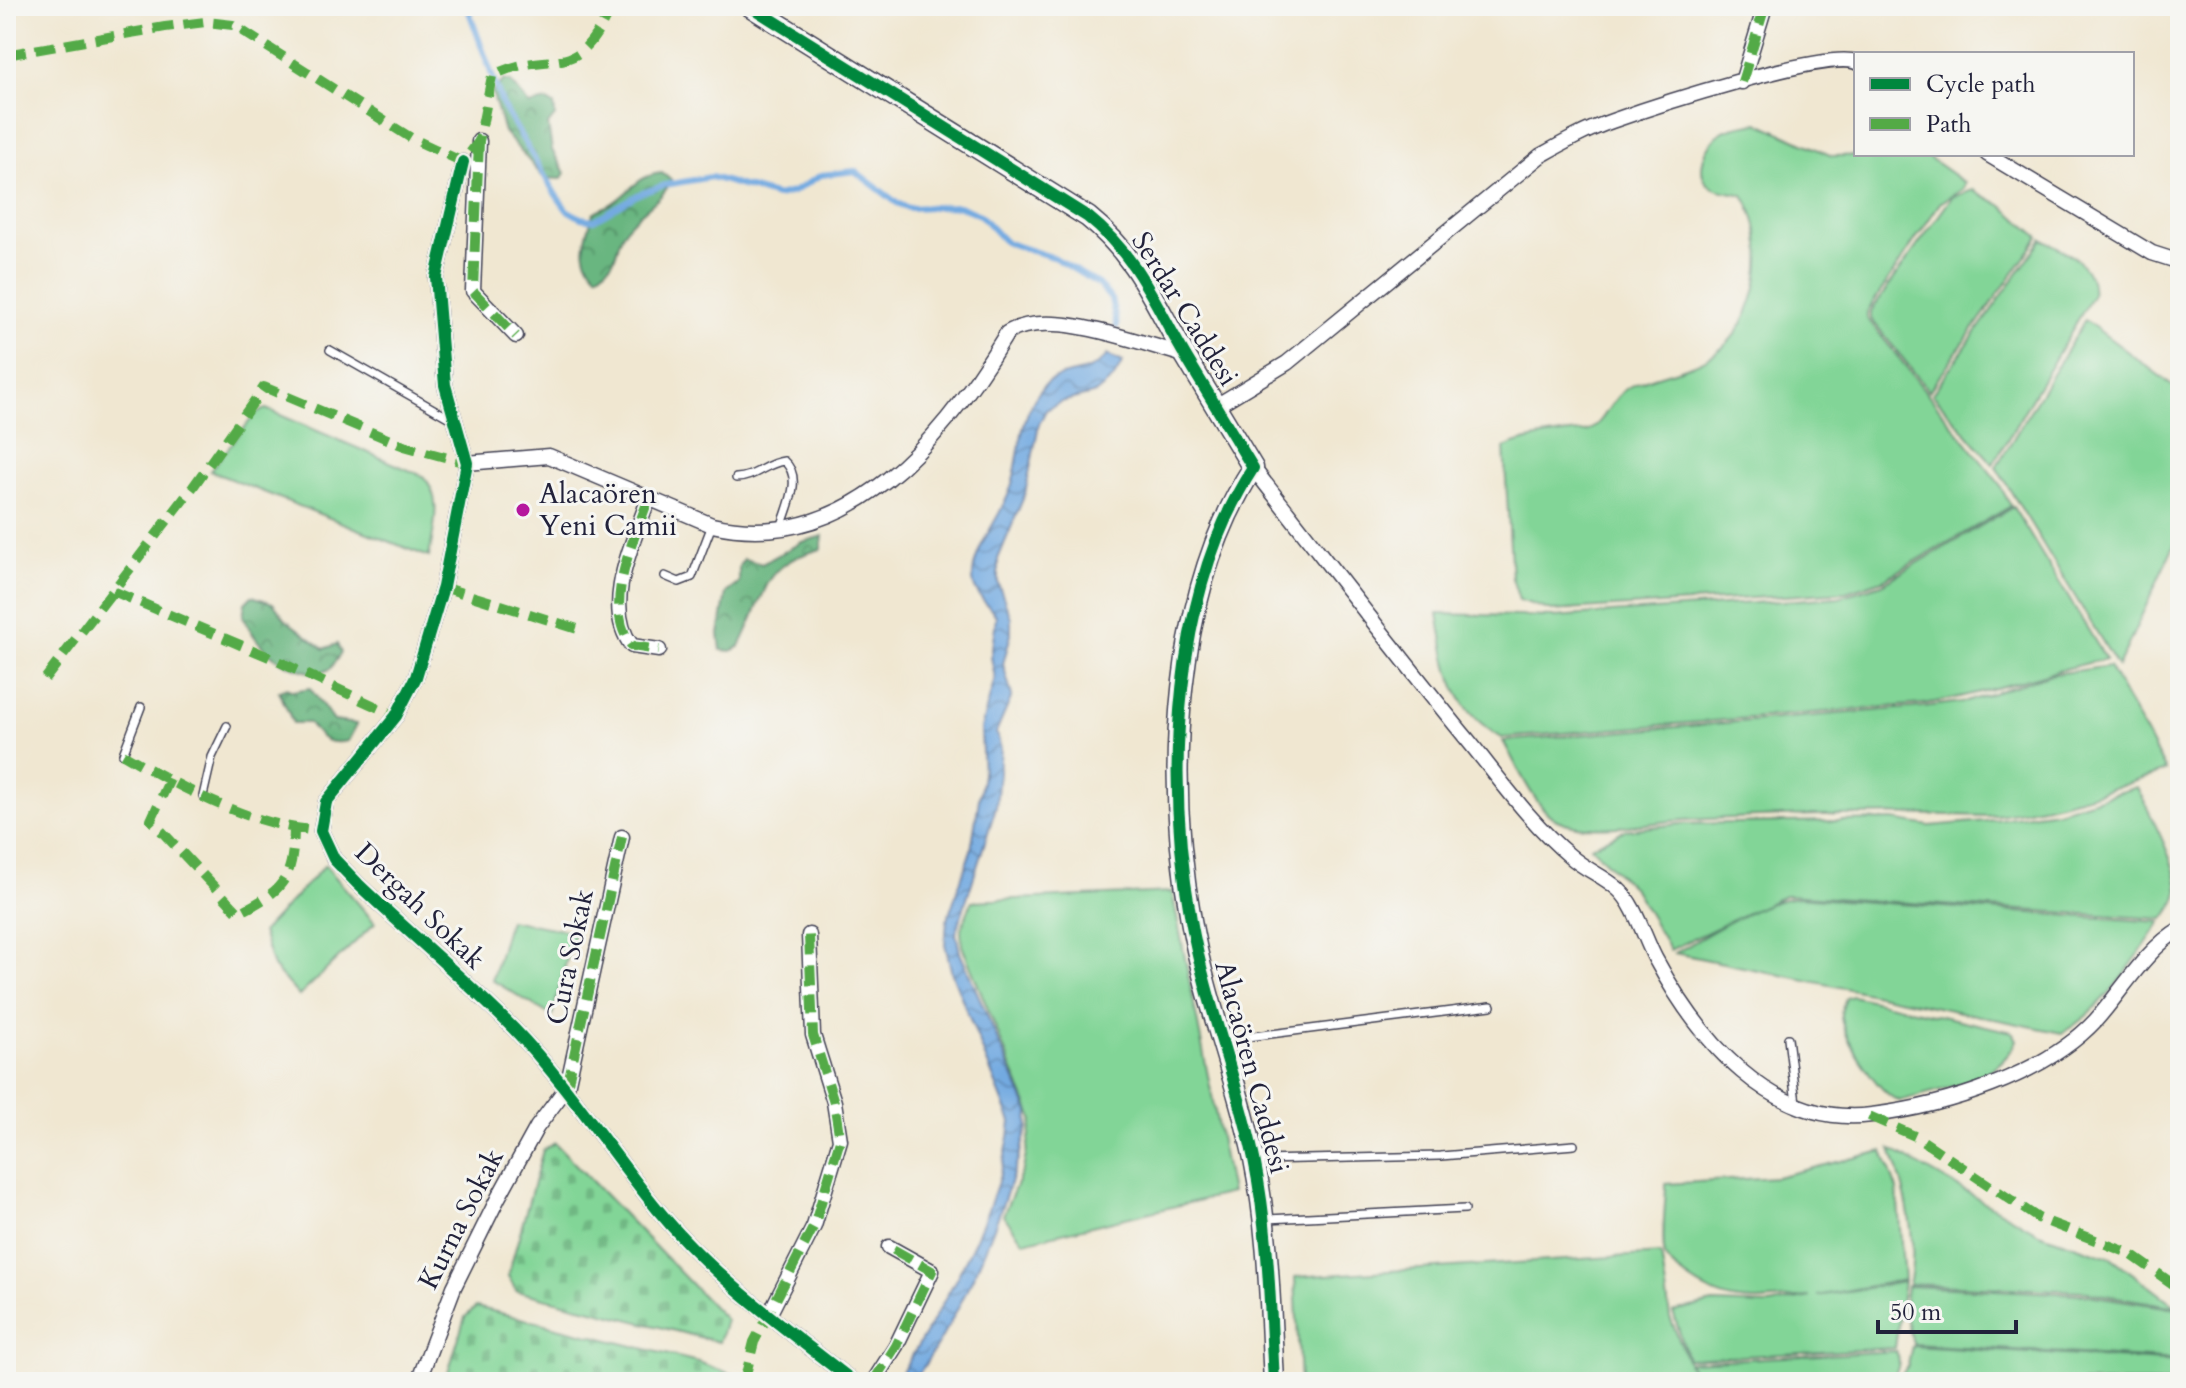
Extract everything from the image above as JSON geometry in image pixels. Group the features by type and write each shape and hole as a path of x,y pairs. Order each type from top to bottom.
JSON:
{"street":[{"name":"Serdar Caddesi","path":"750,6 1088,217 1127,253 1253,468"},
{"path":"1742,82 1765,6"},
{"path":"1216,406 1287,363 1540,156 1611,121 1742,82 1828,61 1854,62"},
{"path":"479,141 473,291 516,336"},
{"path":"1990,156 2152,253 2180,262"},
{"name":"Dergah Sokak","path":"463,162 436,277 445,385 467,463 443,587 416,677 396,716 326,802 321,831 334,859 358,884 513,1028 567,1087 658,1210 692,1247 769,1315 852,1381"},
{"path":"467,463 549,456 712,525 731,529 782,528 813,522 842,509 874,491 914,460 938,434 1007,333 1019,326 1052,324 1185,355"},
{"path":"1253,468 1343,588 1506,786 1570,857 1621,891 1657,961 1695,1021 1732,1064 1761,1087 1796,1106 1833,1116 1869,1116 1945,1099 2010,1077 2048,1058 2093,1024 2161,944 2180,929"},
{"name":"Alacaören Caddesi","path":"1253,468 1229,512 1199,585 1189,632 1180,715 1180,813 1191,920 1254,1160 1263,1219 1274,1382"},
{"path":"648,500 625,567 619,603 624,636 632,646 659,650"},
{"name":"Cura Sokak","path":"567,1087 622,837"},
{"path":"769,1315 814,1226 840,1140 834,1102 813,1035 809,935"},
{"name":"Kurna Sokak","path":"418,1382 454,1287 498,1198 537,1127 567,1087"},
{"path":"873,1382 896,1346 932,1271 889,1247"}],"lane":[{"path":"330,350 453,420"},
{"path":"736,478 746,478 774,462 784,461 790,466 794,481 782,528"},
{"path":"665,576 679,582 692,577 712,525"},
{"path":"123,754 141,707"},
{"path":"203,796 212,757 227,726"},
{"path":"1222,1040 1491,1006"},
{"path":"1788,1038 1796,1106"},
{"path":"1254,1160 1441,1156 1574,1145"},
{"path":"1263,1219 1465,1209"}],"green space":[{"path":"504,80 511,82 529,105 547,101 554,105 555,116 548,125 552,150 565,173 561,179 544,178 504,132 492,92"},
{"path":"1759,123 1832,156 1927,156 1965,183 1963,189 1940,203 1867,312 1867,318 1998,482 2011,506 1883,580 1846,592 1552,611 1519,600 1512,578 1504,448 1536,438 1588,431 1623,391 1650,378 1704,360 1730,340 1743,323 1757,280 1758,235 1743,195 1712,187 1706,182 1702,167 1716,137 1735,127"},
{"path":"662,173 671,180 667,188 627,227 611,264 597,275 584,253 593,213 618,199 646,177"},
{"path":"1973,190 2001,205 2039,237 1929,391 1871,319 1871,311 1952,197"},
{"path":"2042,239 2070,254 2085,267 2092,285 2092,296 1993,464 1932,394"},
{"path":"2085,320 2180,391 2180,532 2118,667 1996,467"},
{"path":"266,409 423,476 435,504 429,557 210,471 257,412"},
{"path":"2013,507 2106,659 1924,704 1502,738 1471,714 1454,685 1449,669 1438,614 1554,617 1839,597 1882,584"},
{"path":"823,536 821,549 792,560 775,573 739,647 721,650 719,634 726,593 739,583 739,566 744,559 762,564 802,542"},
{"path":"252,596 273,603 286,620 324,649 337,644 341,653 330,669 319,674 305,671 282,662 264,648 243,616 245,603"},
{"path":"2109,666 2166,771 2056,804 1988,816 1798,816 1684,820 1602,828 1570,825 1549,815 1541,806 1503,741 1922,707 1969,701 2048,675"},
{"path":"287,688 293,691 310,688 334,721 357,724 348,741 330,742 309,723 293,723 279,691"},
{"path":"2137,787 2156,825 2177,885 2176,899 2164,919 1786,895 1670,950 1634,889 1591,847 1625,830 1679,824 1893,820 1930,826 1986,821 2057,811"},
{"path":"325,865 375,923 299,996 273,967 262,932"},
{"path":"1172,892 1231,1193 1024,1242 1003,1215 1023,1170 1033,1119 962,946 961,930 972,901"},
{"path":"1797,897 2161,922 2105,998 2062,1033 1675,953 1765,905"},
{"path":"509,920 574,932 552,1016 492,980"},
{"path":"1852,996 2013,1032 2017,1040 1996,1066 1982,1075 1949,1088 1899,1101 1872,1077 1843,1027 1842,1010 1846,998"},
{"path":"555,1143 726,1320 719,1342 516,1291 508,1276 543,1150"},
{"path":"1891,1149 2039,1233 2112,1258 2177,1307 2081,1291 1909,1284 1911,1234 1901,1181"},
{"path":"1883,1151 1897,1190 1904,1280 1817,1296 1904,1282 1895,1348 1688,1359 1673,1312 1713,1303 1769,1305 1810,1297 1760,1301 1731,1299 1702,1287 1675,1268 1664,1253 1666,1184 1776,1177"},
{"path":"1661,1254 1670,1317 1696,1382 1300,1382 1295,1277"},
{"path":"1907,1286 2082,1294 2178,1309 2180,1360 1913,1344 1904,1309"},
{"path":"476,1307 698,1362 739,1377 738,1382 445,1382 465,1317"},
{"path":"1912,1346 2180,1362 2180,1382 1897,1382 1908,1365"},
{"path":"1896,1351 1898,1368 1886,1382 1699,1382 1689,1362"}],"water":[{"path":"1107,355 1123,362 1113,379 1096,393 1061,402 1046,410 1039,424 1025,494 998,559 998,583 1011,618 1011,634 1003,664 1012,696 996,733 1001,748 996,807 956,933 960,953 1029,1112 1028,1127 994,1227 950,1322 913,1382 896,1382 950,1291 983,1223 996,1189 1011,1122 952,974 945,944 947,921 971,850 983,774 981,728 995,678 991,657 996,616 974,586 975,563 1010,490 1027,414 1033,402 1047,383 1090,368"}],"waterway":[{"path":"467,6 503,106 556,195 567,210 581,218 594,220 639,194 665,185 711,177 777,196 793,192 821,175 855,171 908,208 959,206 980,215 1005,242 1055,258 1098,284 1111,299 1117,326"}],"marked path":[{"path":"6,55 165,27 206,22 233,25 411,138 463,162 479,141 492,76 513,67 573,56 586,47 598,32 611,6"},
{"path":"1742,82 1765,6"},
{"path":"479,142 473,291 516,336"},
{"path":"45,679 193,487 264,387 404,446 467,463"},
{"path":"648,500 623,573 619,612 623,630 632,646 659,650"},
{"path":"443,587 584,631"},
{"path":"113,591 269,657 396,716"},
{"path":"123,754 193,792 243,814 294,828 321,831"},
{"path":"170,779 151,820 239,913 266,897 283,882 291,861 294,829"},
{"path":"567,1087 622,837"},
{"path":"744,1382 754,1342 814,1226 840,1140 834,1102 813,1035 809,935"},
{"path":"1869,1116 1917,1137 2038,1218 2129,1253 2180,1289"},
{"path":"873,1382 896,1346 932,1271 889,1247"}],"cycle path":[{"path":"750,6 1088,217 1106,233 1144,282 1253,468 1226,517 1206,571 1191,628 1182,687 1178,806 1183,865 1197,950 1247,1129 1259,1187 1268,1270 1274,1382"},
{"path":"463,162 436,277 445,385 467,463 443,587 416,677 396,716 326,802 321,831 334,859 358,884 534,1050 658,1210 702,1258 854,1382"}],"place":[{"name":"Alacaören Yeni Camii","path":"523,510"}]}
